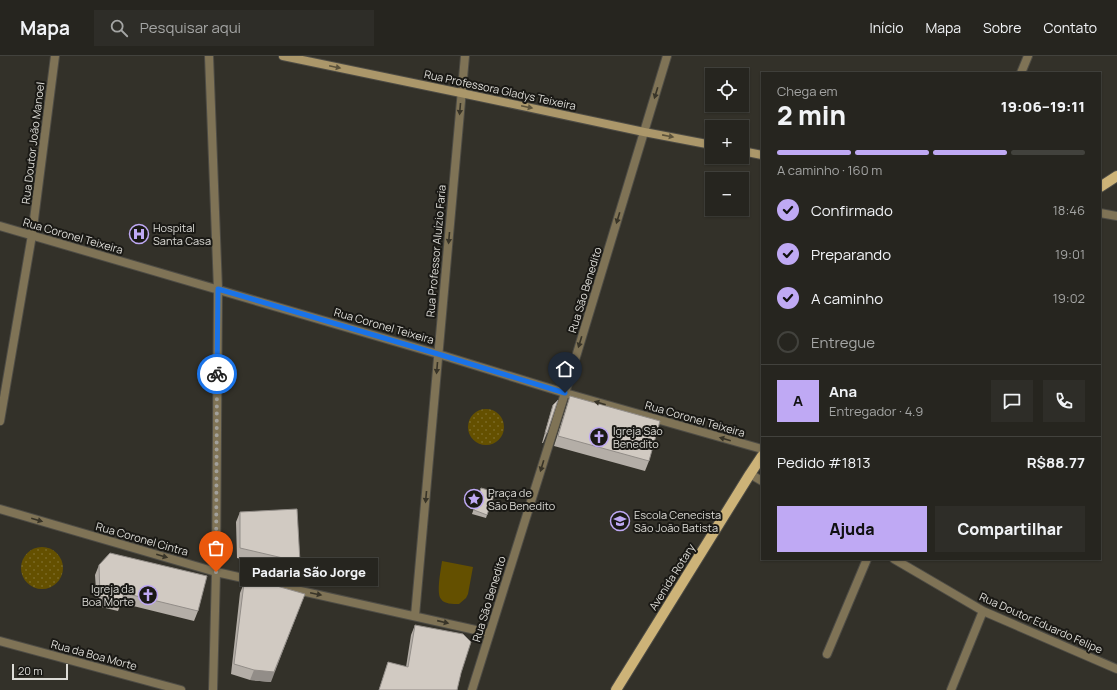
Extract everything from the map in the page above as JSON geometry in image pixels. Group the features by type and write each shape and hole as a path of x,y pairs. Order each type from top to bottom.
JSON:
{"main road":[{"name":"Rua Professora Gladys Teixeira","path":"283,56 705,144"},
{"path":"749,152 761,154"},
{"path":"1101,186 1117,176"},
{"name":"Avenida Rotary","path":"616,690 761,458"}],"street":[{"name":"Rua Doutor João Manoel","path":"0,421 32,235 55,56"},
{"path":"209,56 218,289 216,572 212,690"},
{"name":"Rua Professor Aluízio Faria","path":"415,616 465,56"},
{"name":"Rua São Benedito","path":"472,690 565,393 667,56"},
{"path":"1021,72 1028,56"},
{"path":"1101,213 1117,216"},
{"name":"Rua Coronel Teixeira","path":"0,226 438,354 565,393 761,449"},
{"path":"750,474 761,480"},
{"name":"Rua Coronel Cintra","path":"0,509 216,572 489,633"},
{"path":"827,654 866,560"},
{"name":"Rua Doutor Eduardo Felipe","path":"896,560 983,611 1117,669"},
{"path":"951,690 983,611"},
{"name":"Rua da Boa Morte","path":"0,641 181,690"}],"shaded area":[{"path":"486,409 496,412 501,417 504,427 501,437 496,442 486,445 476,442 471,437 468,427 471,417 476,412"},
{"path":"38,547 46,547 54,550 60,556 63,568 60,580 54,586 46,589 38,589 30,586 24,580 21,572 21,564 24,556 30,550"},
{"path":"442,561 473,567 468,594 459,604 444,602 441,599 439,592 439,581"}],"building":[{"name":"Igreja São Benedito","path":"570,396 660,421 649,461 558,436"},
{"path":"558,400 547,433 545,433 553,405"},
{"path":"481,488 495,492 487,515 474,510"},
{"path":"297,509 300,562 240,548 240,512"},
{"name":"Igreja da Boa Morte","path":"110,553 207,576 198,611 124,593 122,601 100,596 99,565"},
{"path":"252,579 305,594 274,672 254,670 234,664 244,583"},
{"path":"415,625 463,634 471,642 457,690 379,690 388,662 408,667"}],"way so far":[{"path":"216,572 217,374"}],"place":[{"name":"Hospital Santa Casa","path":"139,234"},
{"name":"Igreja São Benedito","path":"599,437"},
{"name":"Praça de São Benedito","path":"474,499"},
{"name":"Escola Cenecista São João Batista","path":"620,521"},
{"name":"Padaria São Jorge","path":"216,572"},
{"name":"Igreja da Boa Morte","path":"148,595"}],"route":[{"path":"217,374 218,289 565,393"}]}
